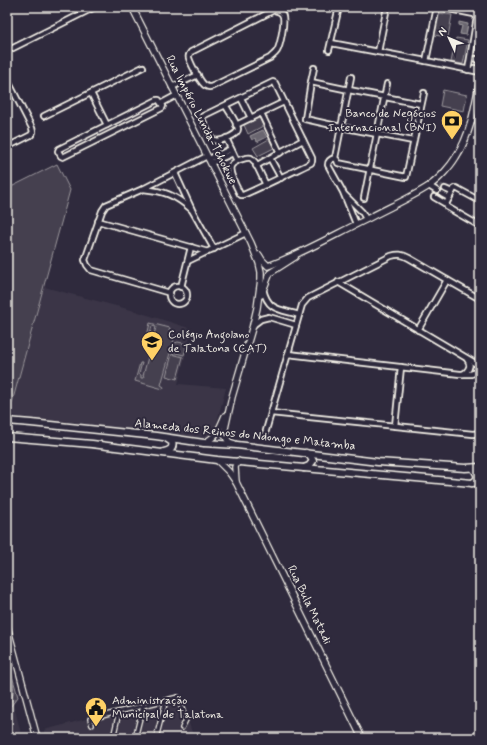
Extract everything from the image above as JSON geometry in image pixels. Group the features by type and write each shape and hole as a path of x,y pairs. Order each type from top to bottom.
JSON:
{"main road":[{"name":"Alameda dos Reinos do Ndongo e Matamba","path":"7,421 204,443 237,445 378,462 446,467 480,467"},
{"path":"7,437 92,444 217,460 472,483 480,482"},
{"path":"163,453 172,449 172,442 166,438"},
{"path":"304,468 309,466 313,460 306,453"},
{"path":"472,483 478,477 478,474 473,468"}],"street":[{"path":"7,51 95,7"},
{"name":"Rua Império Lunda-Tchokwe","path":"132,7 251,243 261,272 257,308"},
{"path":"329,50 339,7"},
{"path":"378,52 387,7"},
{"path":"426,60 438,7 476,15 475,59 470,68"},
{"path":"277,10 282,13 284,20 279,46 276,53 272,56 210,87 204,85 198,75 189,56 190,52 271,11 277,10"},
{"path":"331,43 480,69"},
{"path":"44,116 144,68"},
{"path":"314,68 305,119 413,140"},
{"path":"470,68 480,72"},
{"path":"172,87 198,75"},
{"path":"338,163 335,158 351,77"},
{"path":"7,79 33,132 31,135 7,147"},
{"path":"312,246 266,276 261,272 263,266 268,266 312,246 429,186 434,182 456,158 466,137 472,119 480,79"},
{"path":"226,106 238,130 236,133 226,138 214,141 202,119 203,116 274,82 312,158 312,161 311,163 281,178 266,185 241,195 230,171 232,164 246,158 251,158 254,160 266,185"},
{"path":"311,82 421,104"},
{"path":"364,198 387,84"},
{"path":"331,166 338,163 406,177 424,92"},
{"path":"91,93 107,125"},
{"path":"162,103 177,96"},
{"path":"241,98 251,118"},
{"path":"157,100 162,103 162,108 63,157 58,151 157,100"},
{"path":"236,125 284,102"},
{"path":"261,113 280,153"},
{"path":"226,138 237,161"},
{"path":"256,166 303,140"},
{"path":"170,293 91,270 85,260 102,211 106,205 175,173 232,151"},
{"path":"270,158 281,178"},
{"path":"335,158 328,161 328,164 331,166 356,224"},
{"path":"175,173 192,210 214,249"},
{"path":"434,182 440,185"},
{"path":"429,186 437,191"},
{"path":"446,188 452,192"},
{"path":"446,204 454,189 457,188 480,201"},
{"path":"143,189 158,191 174,196 192,210"},
{"path":"343,192 362,212 366,219"},
{"path":"442,194 448,198"},
{"path":"434,197 446,204 447,207 480,226"},
{"path":"352,216 362,212"},
{"path":"98,221 208,252"},
{"path":"188,261 246,233"},
{"name":"Rua Império Lunda-Tchokwe","path":"237,445 229,442 224,433 230,402 252,325 271,269 262,260 251,243"},
{"path":"181,287 191,247"},
{"path":"265,434 302,305 308,298 391,256 398,254 404,255 480,299"},
{"path":"418,330 447,280"},
{"path":"338,282 480,366"},
{"path":"178,286 184,288 187,296 183,302 178,304 171,300 170,293 178,286"},
{"path":"263,289 267,300 272,307 299,315"},
{"path":"269,317 272,307"},
{"path":"252,325 261,319 269,317 296,325"},
{"path":"288,354 460,374 471,374 480,371"},
{"path":"460,374 466,372 469,367 469,363 465,358"},
{"path":"395,426 401,367"},
{"name":"Rua Império Lunda-Tchokwe","path":"204,443 212,439 217,434 230,402"},
{"path":"272,413 473,434 480,432"},
{"name":"Rua Bula Matadi","path":"217,460 236,482 362,738"},
{"name":"Rua Bula Matadi","path":"236,482 235,467 238,461"},
{"path":"7,626 37,738"},
{"path":"92,725 90,719 178,697 186,720 182,728"},
{"path":"156,738 166,700"},
{"path":"135,738 143,706"},
{"path":"112,738 119,712"}],"shaded area":[{"path":"439,13 452,15 448,37 434,35"},
{"path":"459,22 468,24 466,35 460,34 462,26 459,25"},
{"path":"456,38 468,40 463,64 451,62"},
{"path":"443,90 467,95 464,111 440,106"},
{"path":"259,117 263,126 248,134 244,125"},
{"path":"263,130 267,137 257,142 256,138 252,140 250,136"},
{"path":"269,139 274,148 258,156 253,148"},
{"path":"57,164 70,190 10,410 11,416 10,419 7,419 7,189"},
{"path":"44,287 135,311 192,329 178,384 226,388 213,432 205,437 200,437 12,416 10,410"},
{"path":"150,323 170,328 169,331 172,333 174,339 161,385 164,387 163,389 135,381 140,363 142,363 139,374 141,375 141,378 144,376 156,327 152,326 149,337 147,336"},
{"path":"178,342 187,344 184,355 172,352 175,343"},
{"path":"172,354 183,357 177,379 166,376"},
{"path":"7,656 18,697 13,703 21,734 24,733 27,738 7,738"},
{"path":"11,672 18,697 7,711 7,707 9,707 14,690 13,683 8,682"},
{"path":"179,695 194,738 46,738 44,730"}],"tunnel":[{"path":"440,185 445,189"}],"place":[{"name":"Banco de Negócios Internacional (BNI)","path":"452,140"},
{"name":"Colégio Angolano de Talatona (CAT)","path":"152,362"},
{"name":"Administração Municipal de Talatona","path":"96,728"}]}
